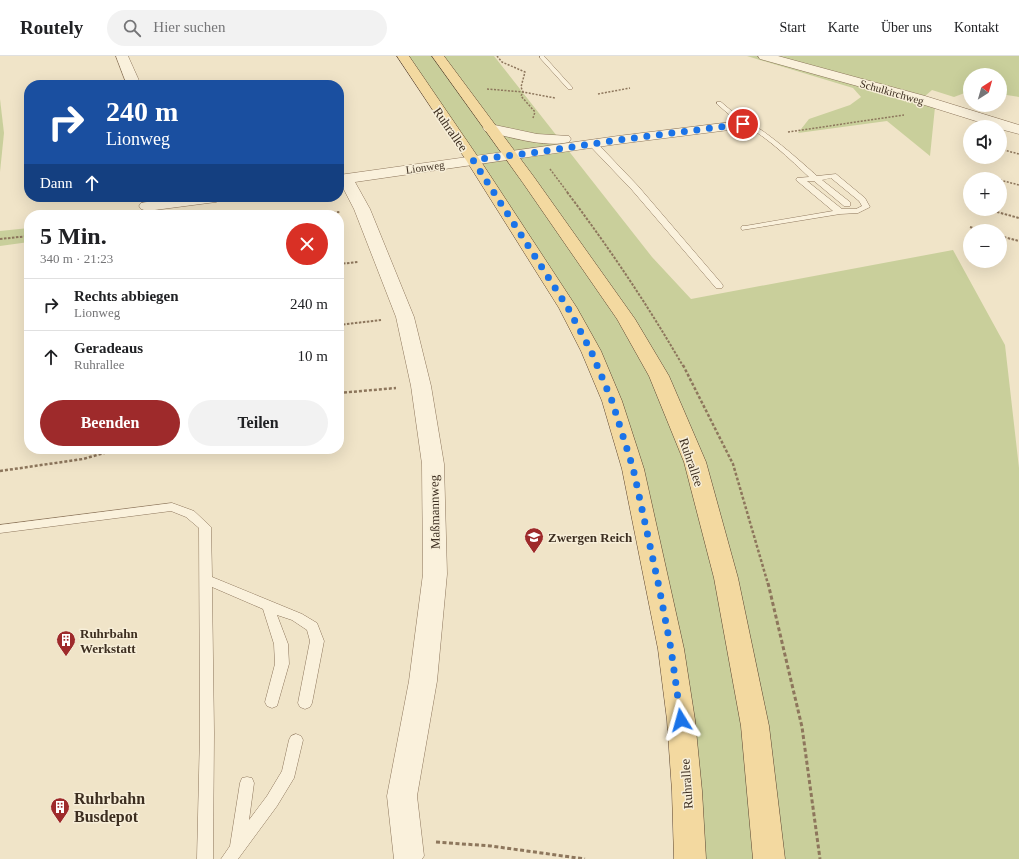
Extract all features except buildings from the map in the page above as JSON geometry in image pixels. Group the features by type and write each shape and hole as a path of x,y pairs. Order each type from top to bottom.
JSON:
{"main road":[{"name":"Ruhrallee","path":"403,56 473,160 568,308 591,351 612,401 633,468 671,649 681,720 687,791 690,859"},
{"name":"Ruhrallee","path":"438,56 585,258 626,319 659,376 695,462 726,578 755,726 769,859"}],"street":[{"path":"122,56 132,80"},
{"name":"Schulkirchweg","path":"764,56 920,99 1019,130"},
{"path":"511,156 618,140 746,124"},
{"path":"490,128 537,138 618,140"},
{"name":"Lionweg","path":"344,180 473,160 511,156"},
{"name":"Maßmannweg","path":"344,182 362,209 405,317 421,386 433,464 436,516 435,574 423,681 402,796 408,848"},
{"path":"147,206 178,202"}],"lane":[{"path":"542,57 570,88"},
{"path":"719,103 746,124 764,135 818,178 847,204"},
{"path":"593,144 635,188 719,286"},
{"path":"745,228 840,212 858,211 866,207 862,200 833,176 800,180 840,212"},
{"path":"0,529 172,507 190,514 205,528 207,725 206,859"},
{"path":"205,580 297,617 312,627 317,641 305,702"},
{"path":"268,606 281,644 282,664 272,702"},
{"path":"233,854 272,801 289,773 296,740"},
{"path":"233,854 247,783"}],"path":[{"path":"497,56 502,62 525,72 520,87 523,92 521,96 534,112 532,122"},
{"path":"598,94 630,88"},
{"path":"487,89 523,92 561,98"},
{"path":"764,135 912,113 917,108 920,99"},
{"path":"1007,151 1019,154"},
{"path":"1007,182 1019,185"},
{"path":"1007,215 1019,218"},
{"path":"0,239 24,237"},
{"path":"1007,238 1019,241"},
{"path":"344,324 405,317"},
{"path":"344,393 421,386"},
{"path":"0,471 83,460 102,454"},
{"path":"408,848 491,846 585,859"}],"green space":[{"path":"404,56 494,56 652,257 691,299 953,250 1005,345 1019,468 1019,859 773,859 730,577 658,376 723,578 766,859 693,859 674,649 593,351"},
{"path":"747,56 1019,56 1019,97 1007,95 1007,68 963,68 963,94 954,97 932,90 924,97 935,107 930,156 887,121 798,133 809,119 850,105 861,97 853,88"},
{"path":"0,99 4,133 0,172"},
{"path":"24,229 24,243 0,246 0,231"}],"place":[{"name":"Zwergen Reich","path":"534,554"},
{"name":"Ruhrbahn Werkstatt","path":"66,657"},
{"name":"Ruhrbahn Busdepot","path":"60,824"}],"route":[{"path":"681,720 671,649 659,587 633,468 612,401 591,351 568,308 473,160 743,124"}]}
